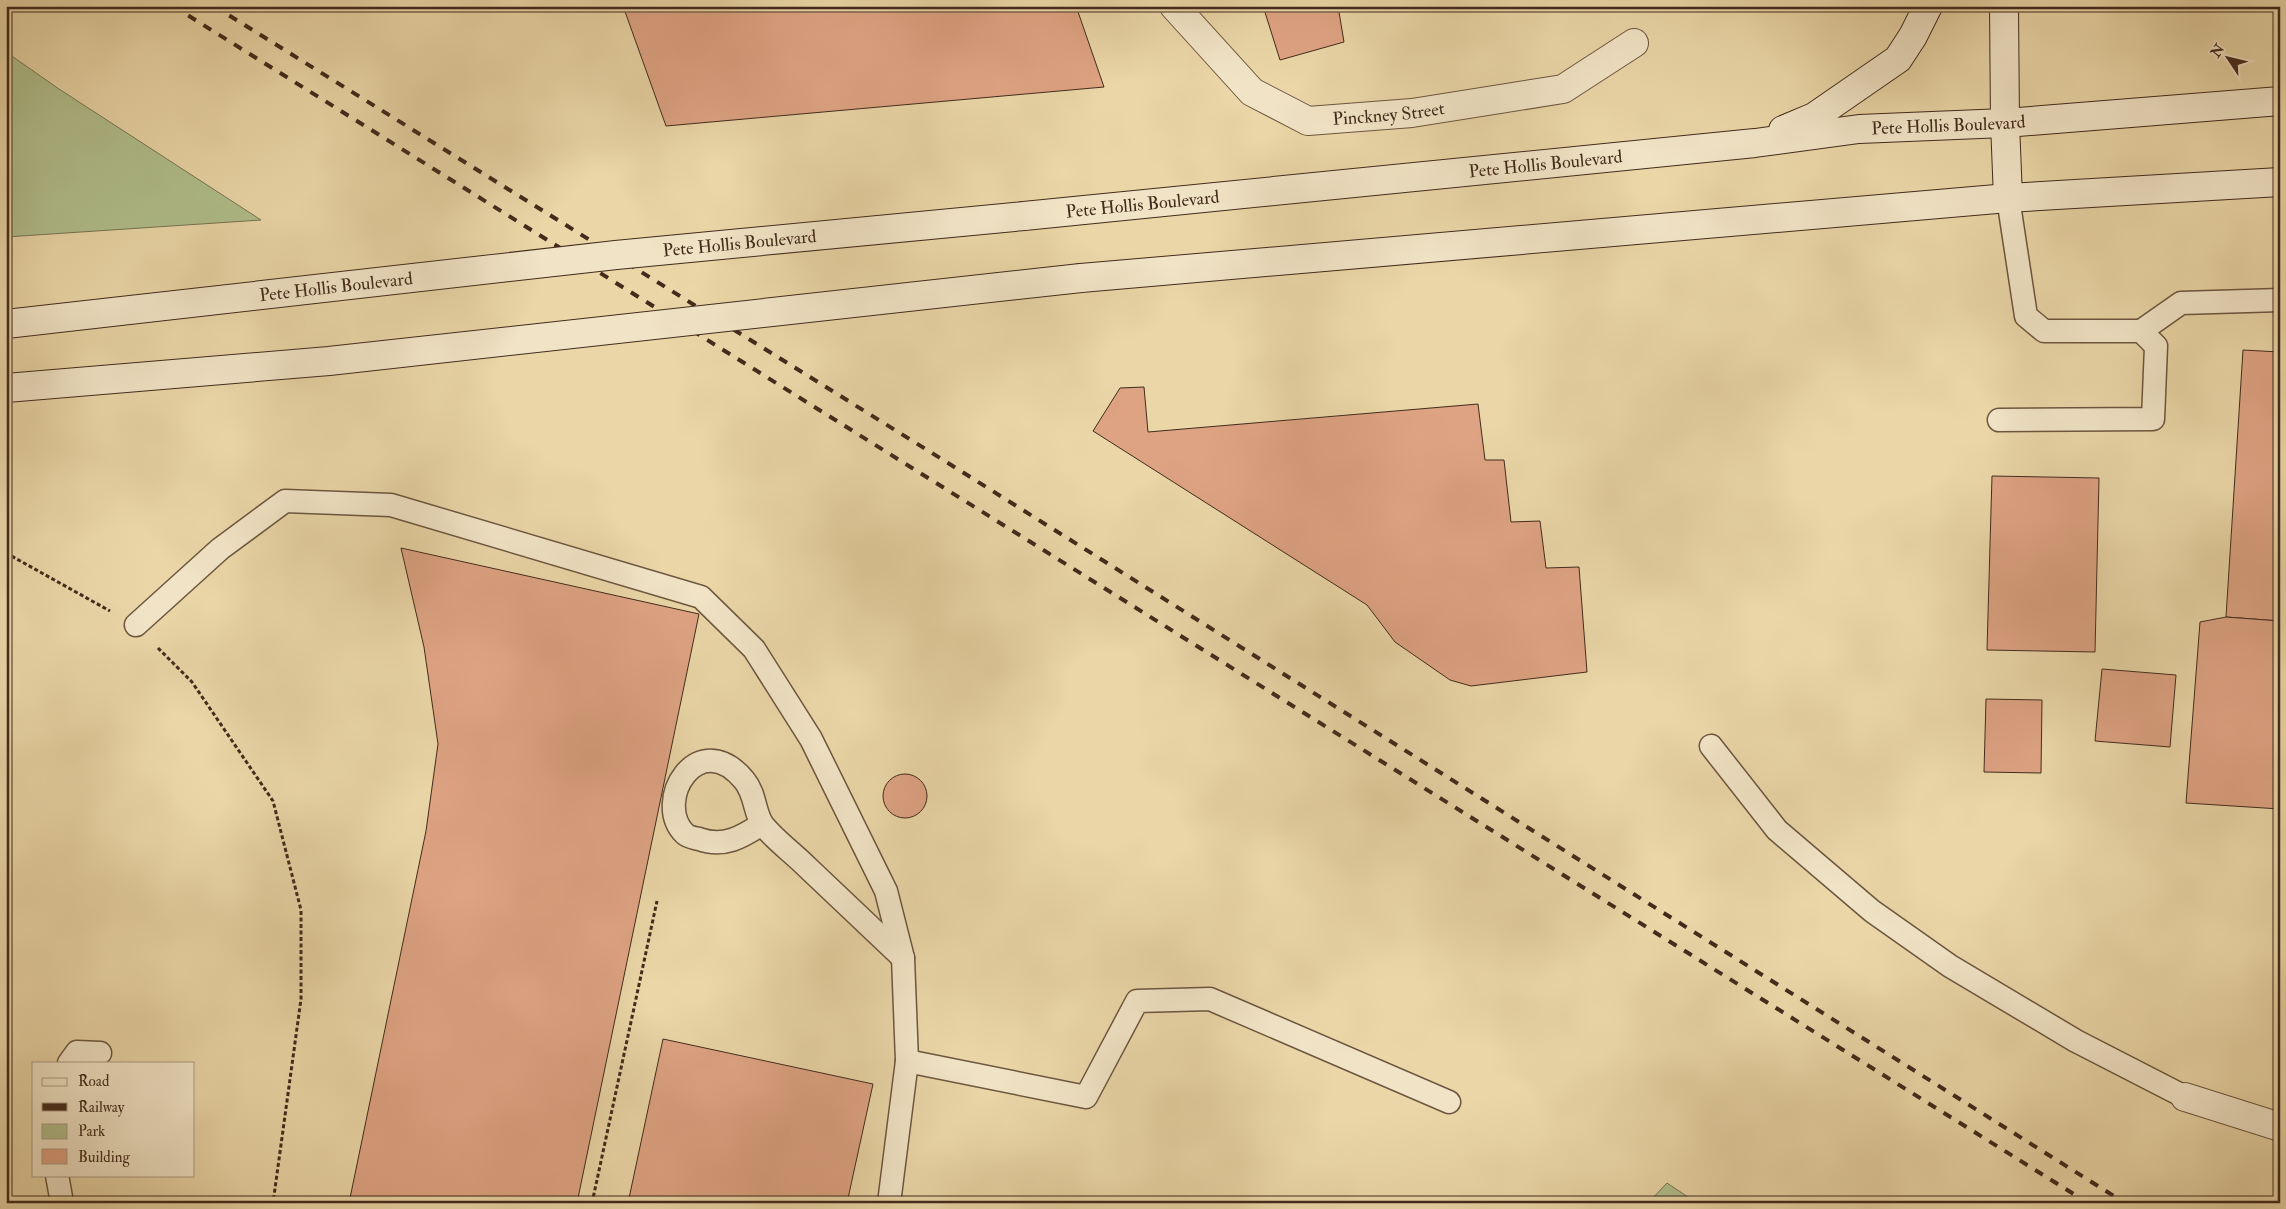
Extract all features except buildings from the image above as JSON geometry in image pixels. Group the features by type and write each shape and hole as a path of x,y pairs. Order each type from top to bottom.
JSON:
{"main road":[{"name":"Pinckney Street","path":"1174,6 1252,92 1308,121 1412,113 1562,89 1634,43"},
{"path":"1755,143 1814,117 1898,59 1913,36 1928,6"},
{"path":"2004,6 2008,198"},
{"name":"Pete Hollis Boulevard","path":"6,324 616,255 1755,143 1859,129 2005,123 2280,101"},
{"path":"6,388 329,362 1081,278 2008,198 2280,182"},
{"path":"2185,1097 2280,1127"}],"lane":[{"path":"2008,198 2026,316 2044,331 2141,331 2181,303 2280,300"},
{"path":"1999,420 2153,419 2156,346 2141,331"},
{"path":"136,625 220,549 285,501 391,505 701,597 754,649 810,739 886,891 904,958 908,1061 889,1203"},
{"path":"1711,746 1777,830 1872,911 1950,966 2042,1021 2185,1097"},
{"path":"762,824 904,958"},
{"path":"908,1061 1086,1096 1137,1001 1210,999 1449,1102"},
{"path":"70,1062 77,1052 100,1053"},
{"path":"57,1176 62,1203"}],"path":[{"path":"6,553 48,578 136,625 192,682 273,801 301,910 301,999 273,1203"},
{"path":"592,1203 656,901"}],"green space":[{"path":"6,52 59,89 261,220 6,237"},
{"path":"1667,1183 1697,1203 1648,1203"}],"railway":[{"path":"173,6 2088,1203"},
{"path":"214,6 948,463 2125,1203"}]}
